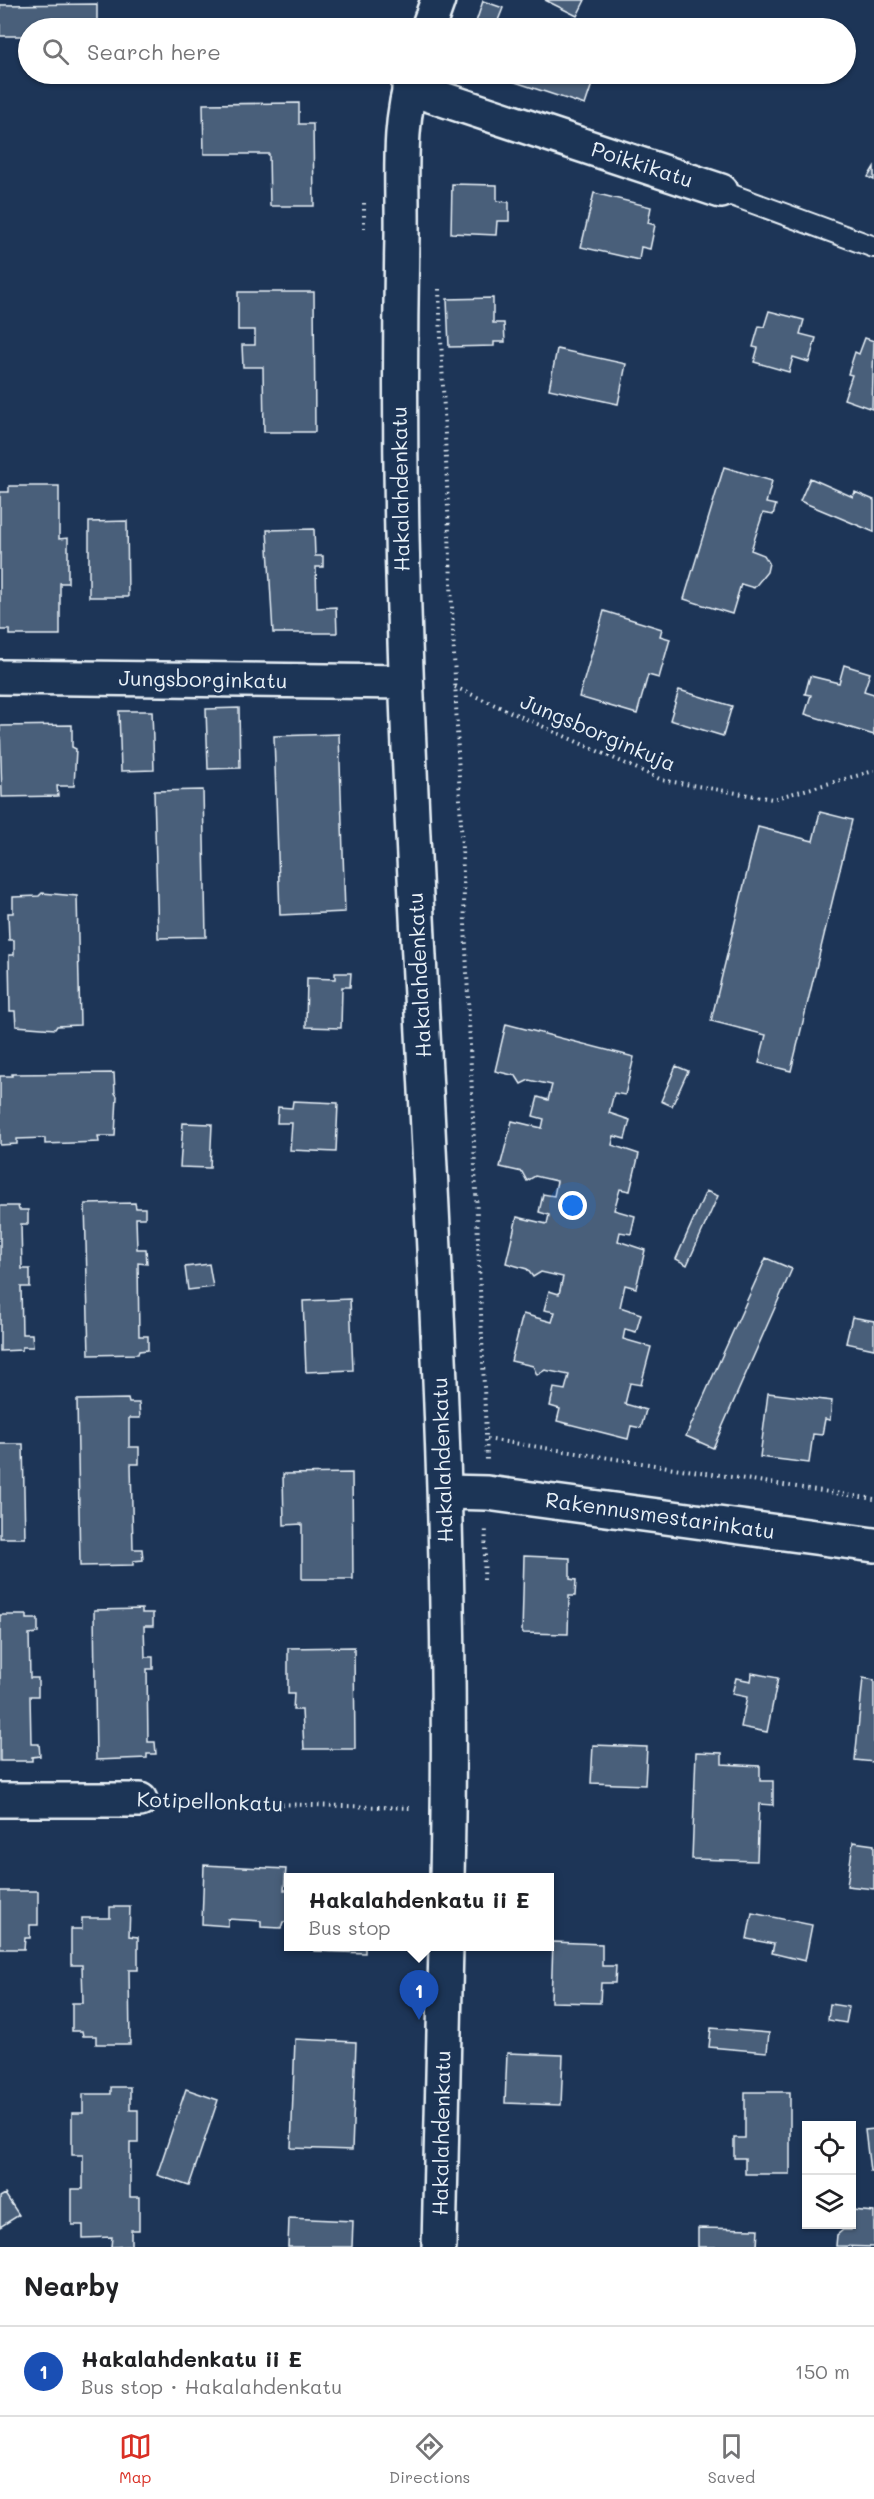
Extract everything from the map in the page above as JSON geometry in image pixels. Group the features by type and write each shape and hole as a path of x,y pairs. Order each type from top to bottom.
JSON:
{"street":[{"path":"432,18 438,0"},
{"name":"Hakalahdenkatu","path":"411,84 403,142 399,410 405,682 446,1492 447,1873"},
{"name":"Poikkikatu","path":"419,84 721,191"},
{"name":"Jungsborginkatu","path":"0,677 405,682"},
{"name":"Rakennusmestarinkatu","path":"446,1492 487,1493 874,1545"},
{"name":"Kotipellonkatu","path":"0,1800 140,1800"},
{"name":"Hakalahdenkatu","path":"439,2247 446,1951"}],"lane":[{"name":"Poikkikatu","path":"721,191 874,248"}],"path":[{"path":"439,278 487,1439 484,1586"},
{"name":"Jungsborginkuja","path":"455,687 662,780 772,799 874,771"},
{"path":"487,1439 874,1499"},
{"name":"Kotipellonkatu","path":"140,1800 419,1809"}],"building":[{"path":"545,0 585,0 577,16"},
{"path":"483,1 503,8 499,18 477,18"},
{"path":"97,4 97,18 18,18 18,36 0,36 0,5"},
{"path":"521,84 592,84 585,105"},
{"path":"299,103 299,124 313,124 314,206 270,206 269,154 204,154 203,104"},
{"path":"874,167 874,180 868,177"},
{"path":"452,184 497,185 497,201 509,202 509,221 497,221 496,235 451,233"},
{"path":"594,193 651,207 648,223 655,225 650,249 641,247 639,260 581,247"},
{"path":"238,292 314,292 315,432 264,432 263,367 243,367 242,345 255,345 255,330 238,330"},
{"path":"493,298 493,323 504,323 505,342 494,342 494,346 449,347 447,299"},
{"path":"769,311 804,320 800,334 816,338 809,362 793,357 789,372 754,362 758,348 753,347 759,326 764,327"},
{"path":"865,338 874,341 872,409 844,399 852,375 848,374 855,352 859,354"},
{"path":"557,349 626,364 618,404 549,389"},
{"path":"724,467 772,481 766,503 776,505 773,515 763,513 751,550 764,555 769,563 767,572 754,588 741,584 732,614 684,599"},
{"path":"810,478 853,497 855,492 874,500 874,532 800,501"},
{"path":"9,486 59,486 59,539 68,538 68,583 60,583 60,635 10,635 10,630 0,630 0,492 9,492"},
{"path":"127,521 128,597 89,597 89,522"},
{"path":"314,529 315,556 323,556 323,567 316,567 317,608 336,607 337,633 273,633 267,530"},
{"path":"604,611 662,629 660,636 670,639 659,678 648,675 637,714 579,697"},
{"path":"844,665 870,673 864,691 874,694 874,735 805,714 811,695 805,694 810,676 839,683"},
{"path":"679,690 732,706 723,736 670,720"},
{"path":"239,708 240,768 208,769 206,709"},
{"path":"119,711 152,711 154,770 121,771"},
{"path":"72,725 72,747 76,749 74,786 57,786 58,796 2,797 0,726"},
{"path":"339,734 345,912 280,915 274,736"},
{"path":"203,790 206,937 158,938 154,791"},
{"path":"820,812 852,820 791,1071 759,1063 766,1035 711,1021 758,827 813,841"},
{"path":"42,893 77,896 80,1025 57,1026 55,1029 16,1026 15,1011 10,1011 9,955 14,955 14,940 9,940 8,913 13,913 13,897 39,896"},
{"path":"335,973 351,973 350,987 342,987 341,1028 306,1027 307,978 335,979"},
{"path":"506,1024 634,1057 625,1095 614,1093 609,1113 630,1120 625,1139 614,1136 612,1145 639,1154 630,1191 620,1189 614,1210 635,1216 631,1234 620,1232 618,1241 645,1250 636,1288 625,1285 620,1307 641,1314 636,1332 625,1329 623,1339 651,1347 641,1385 630,1383 625,1404 646,1410 641,1428 631,1426 628,1439 557,1421 560,1409 550,1406 554,1388 565,1390 569,1375 545,1370 537,1375 533,1366 511,1361 523,1314 552,1322 555,1312 544,1310 549,1291 559,1294 563,1277 541,1272 533,1277 527,1269 506,1263 517,1217 547,1224 549,1215 539,1212 543,1194 554,1196 557,1181 535,1176 527,1181 522,1172 500,1167 512,1121 542,1128 544,1119 533,1116 538,1097 548,1100 552,1085 529,1080 521,1084 516,1076 495,1071"},
{"path":"676,1066 688,1071 672,1106 661,1101"},
{"path":"114,1073 117,1096 115,1136 98,1136 99,1142 45,1144 45,1138 17,1139 17,1144 0,1145 0,1076"},
{"path":"293,1101 338,1103 336,1152 290,1150 292,1123 277,1123 278,1107 292,1108"},
{"path":"183,1123 212,1124 210,1168 180,1167"},
{"path":"706,1191 718,1196 687,1265 676,1259"},
{"path":"135,1203 136,1208 145,1208 145,1218 136,1218 137,1249 146,1249 147,1264 138,1263 139,1336 148,1336 148,1350 139,1351 138,1354 89,1355 85,1204"},
{"path":"0,1206 18,1206 19,1210 28,1210 28,1224 21,1224 22,1269 30,1269 30,1287 21,1287 22,1334 32,1334 33,1347 22,1347 22,1350 0,1351"},
{"path":"766,1258 792,1269 713,1448 686,1436"},
{"path":"209,1264 213,1287 188,1290 185,1267"},
{"path":"350,1299 353,1370 306,1372 303,1301"},
{"path":"852,1317 874,1321 874,1349 846,1343"},
{"path":"768,1393 832,1401 830,1420 825,1419 822,1435 813,1434 809,1463 760,1457"},
{"path":"128,1399 129,1403 139,1403 140,1418 129,1418 129,1447 139,1447 139,1464 131,1464 133,1549 142,1549 143,1560 133,1561 133,1565 80,1566 77,1400"},
{"path":"0,1444 23,1444 25,1538 0,1538"},
{"path":"352,1473 353,1579 302,1579 302,1524 284,1525 283,1474"},
{"path":"524,1556 570,1558 570,1579 576,1580 575,1596 569,1596 568,1634 522,1633"},
{"path":"142,1609 142,1613 153,1613 153,1626 144,1626 145,1657 153,1657 153,1669 147,1669 148,1742 155,1742 156,1754 147,1754 147,1758 96,1760 94,1610"},
{"path":"0,1615 27,1615 27,1619 38,1619 38,1633 29,1634 30,1678 38,1678 38,1696 30,1696 31,1744 39,1744 40,1756 32,1757 32,1761 0,1761"},
{"path":"354,1647 355,1749 304,1749 302,1710 293,1710 294,1694 288,1694 288,1648"},
{"path":"752,1673 778,1678 767,1732 741,1727 747,1697 732,1694 736,1678 751,1681"},
{"path":"863,1678 874,1680 874,1762 855,1760"},
{"path":"593,1745 647,1747 645,1785 591,1783"},
{"path":"696,1752 722,1753 722,1764 760,1766 760,1781 773,1781 773,1805 759,1804 757,1861 692,1859"},
{"path":"853,1842 874,1845 874,1889 847,1886"},
{"path":"204,1865 286,1869 284,1873 284,1922 281,1928 261,1927 261,1921 228,1919 228,1926 202,1924"},
{"path":"0,1891 38,1891 38,1925 30,1925 30,1938 25,1938 24,1949 0,1949"},
{"path":"110,1907 130,1907 129,1936 138,1937 138,1970 129,1970 130,2044 96,2044 96,2036 83,2036 82,2031 72,2031 72,2003 83,2003 82,1965 71,1965 71,1929 82,1929 82,1918 110,1918"},
{"path":"752,1913 812,1925 805,1961 772,1953 774,1944 747,1939"},
{"path":"554,1942 602,1944 602,1966 616,1966 615,1983 601,1983 600,2003 551,2002"},
{"path":"314,1951 365,1951 365,1953"},
{"path":"830,2004 849,2007 846,2023 828,2020"},
{"path":"711,2028 769,2033 767,2052 709,2047"},
{"path":"295,2039 356,2042 352,2150 291,2148"},
{"path":"507,2053 563,2055 561,2105 505,2103"},
{"path":"111,2087 130,2087 130,2110 138,2110 138,2143 130,2143 130,2197 139,2197 139,2230 131,2230 131,2246 111,2247 112,2237 83,2238 83,2225 72,2225 72,2189 83,2189 83,2155 72,2155 72,2113 83,2113 83,2094 111,2094"},
{"path":"186,2089 218,2100 189,2186 157,2175"},
{"path":"745,2092 790,2092 790,2174 745,2174 745,2158 734,2158 734,2138 745,2138"},
{"path":"874,2129 874,2171 870,2171 865,2130"},
{"path":"5,2194 19,2215 0,2227 0,2197"},
{"path":"856,2210 874,2212 874,2247 836,2246 837,2235 843,2230 856,2229"},
{"path":"289,2218 353,2221 352,2247 288,2247"},
{"path":"698,2228 758,2229 757,2247 698,2247"}],"place":[{"name":"Hakalahdenkatu ii E","path":"419,2020"}]}
